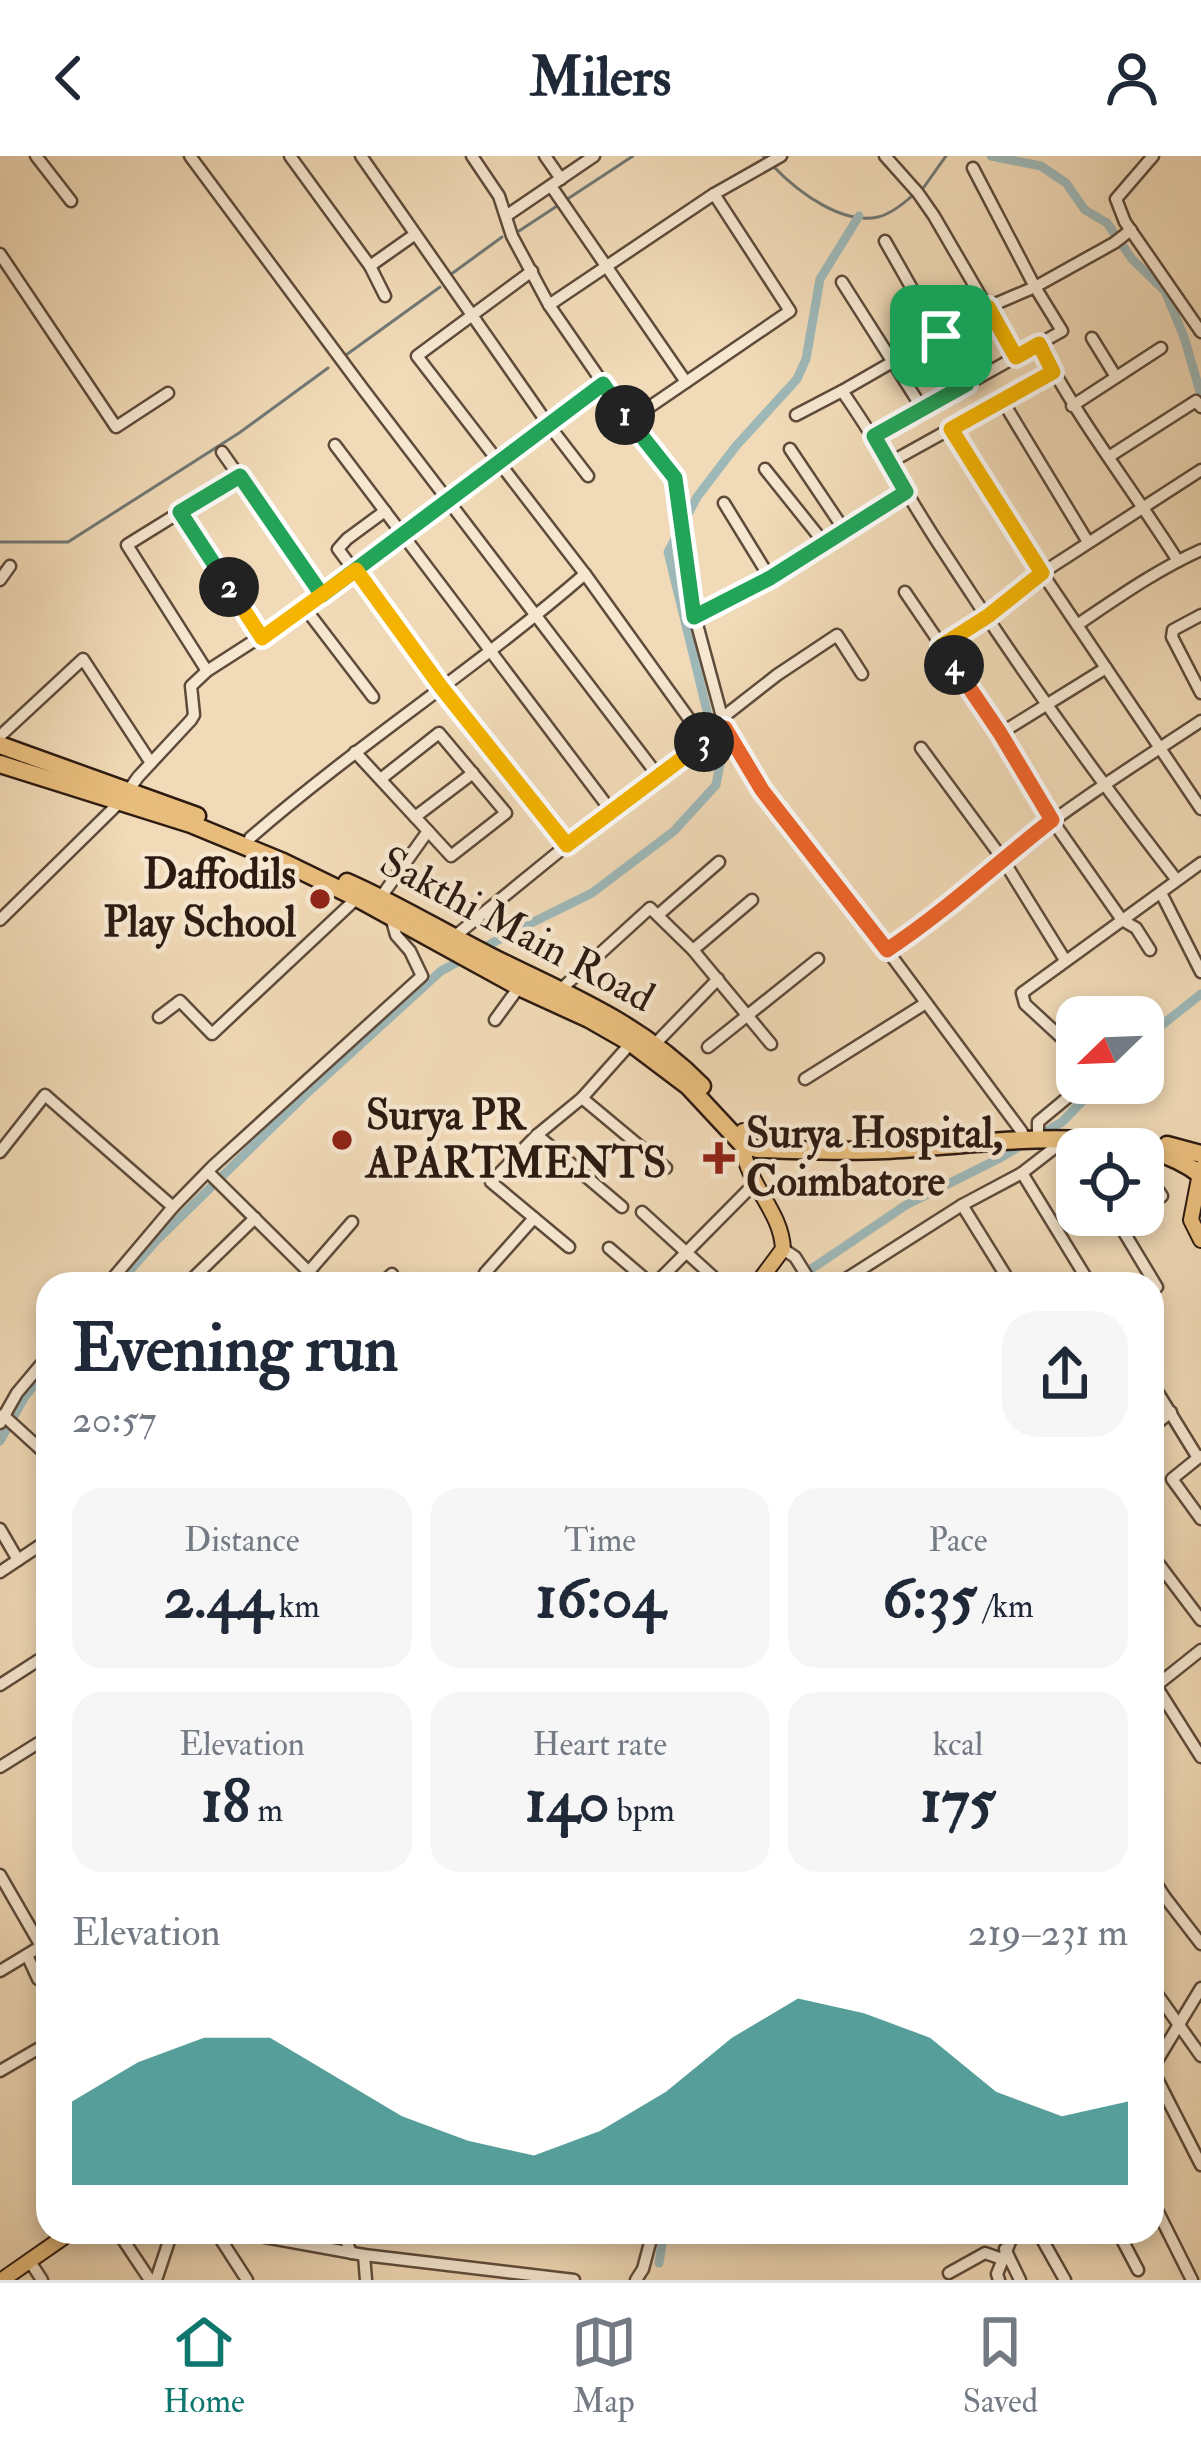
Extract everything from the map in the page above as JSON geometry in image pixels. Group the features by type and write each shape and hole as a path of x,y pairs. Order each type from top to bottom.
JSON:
{"highway":[{"name":"Sakthi Main Road","path":"0,741 124,796 172,805 250,838 381,897 493,965 618,1018 679,1063 743,1137"},
{"path":"0,764 124,796 452,941"},
{"path":"493,965 519,988 632,1043 758,1149 885,1150 1056,1135"},
{"path":"743,1137 876,1141 1047,1134 1138,1138 1201,1154"},
{"path":"1164,1154 1201,1172"}],"main road":[{"path":"743,1137 754,1184 782,1231 789,1253 769,1272"},
{"path":"1201,1172 1191,1220 1201,1240"},
{"path":"2,2280 53,2244"}],"street":[{"path":"36,156 71,201"},
{"path":"190,156 659,776"},
{"path":"290,156 370,266 386,296"},
{"path":"362,156 588,476"},
{"path":"472,156 499,196 512,236 549,305 629,421 675,478 694,617 724,725 762,790 926,1003 1047,1134"},
{"path":"545,156 606,267 686,382"},
{"path":"506,216 594,156"},
{"path":"549,305 714,194 781,156"},
{"path":"885,156 918,193 1016,357"},
{"path":"1148,158 1116,199 1131,230 1201,332"},
{"path":"874,436 1062,331 973,168"},
{"path":"629,421 790,311 714,194"},
{"path":"796,415 1131,230"},
{"path":"370,266 415,235"},
{"path":"885,241 967,384"},
{"path":"0,254 116,427 168,393"},
{"path":"532,271 417,356 706,741"},
{"path":"842,282 922,408"},
{"path":"1185,306 1201,298"},
{"path":"1092,338 1117,377"},
{"path":"1039,344 1072,406 1178,561"},
{"path":"1072,406 1160,348"},
{"path":"889,463 1053,372"},
{"path":"0,920 124,796 194,715 191,686 207,671 305,608 603,384"},
{"path":"842,391 1102,786 1176,879"},
{"path":"1002,400 1088,542"},
{"path":"1110,456 1196,401 1201,407"},
{"path":"951,429 1201,809"},
{"path":"335,445 612,812"},
{"path":"790,449 845,530"},
{"path":"222,452 322,595"},
{"path":"765,469 825,544"},
{"path":"941,646 1042,573 1201,470"},
{"path":"207,671 128,545 240,476"},
{"path":"694,617 770,578 906,492"},
{"path":"724,502 770,578"},
{"path":"385,511 338,549 567,845"},
{"path":"180,512 262,638"},
{"path":"1077,625 1201,550"},
{"path":"0,580 10,566"},
{"path":"250,838 585,574"},
{"path":"905,592 1052,820 1122,920 1136,928 1150,950"},
{"path":"305,608 374,697"},
{"path":"1201,615 1173,630 1172,637 1201,693"},
{"path":"452,941 567,845 706,741 777,675 837,635 862,674"},
{"path":"0,741 82,659 151,763"},
{"path":"1000,733 1106,668"},
{"path":"887,950 925,925 1052,820 1201,721"},
{"path":"355,752 451,856 506,813 439,733 382,778"},
{"path":"921,748 1002,859 1065,960"},
{"path":"416,817 473,773"},
{"path":"381,897 428,831"},
{"path":"658,915 719,862"},
{"path":"1056,1033 1025,1004 1022,993 1201,863"},
{"path":"1161,893 1201,972"},
{"path":"159,1017 180,1001 212,1034 357,898"},
{"path":"693,950 752,900"},
{"path":"559,991 650,908 693,950 771,1044"},
{"path":"118,1272 208,1172 422,976 396,935 392,917"},
{"path":"708,1047 818,959"},
{"path":"655,1044 718,980"},
{"path":"495,1020 519,988"},
{"path":"806,1079 926,1003"},
{"path":"569,1247 491,1182 582,1098 632,1043"},
{"path":"0,1152 45,1095 173,1207"},
{"path":"582,1098 667,1168"},
{"path":"1047,1134 1038,1122 1060,1104"},
{"path":"857,1272 1022,1173 1047,1134"},
{"path":"537,1135 622,1207"},
{"path":"208,1172 310,1272 352,1222"},
{"path":"1022,1173 1083,1272"},
{"path":"665,1272 754,1184"},
{"path":"962,1205 1004,1272"},
{"path":"641,1213 708,1272"},
{"path":"486,1272 534,1217"},
{"path":"200,1272 255,1218"},
{"path":"1127,1236 1148,1272"},
{"path":"609,1248 638,1272"},
{"path":"789,1253 803,1272"},
{"path":"36,1370 2,1418 36,1445"},
{"path":"1164,1401 1199,1456 1172,1479 1201,1520"},
{"path":"1164,1418 1171,1412"},
{"path":"0,1529 19,1560"},
{"path":"0,1572 36,1548"},
{"path":"1164,1572 1201,1620"},
{"path":"1164,1680 1201,1650"},
{"path":"0,1685 36,1662"},
{"path":"1164,1702 1201,1757"},
{"path":"1188,1736 1201,1729"},
{"path":"0,1767 36,1744"},
{"path":"1,1879 36,1932"},
{"path":"1164,1896 1201,1944"},
{"path":"0,1971 36,1949"},
{"path":"27,1955 36,1975"},
{"path":"1164,2048 1201,1988"},
{"path":"1164,2003 1201,2056"},
{"path":"0,2071 36,2050"},
{"path":"1164,2093 1201,2165"},
{"path":"1164,2224 1192,2280"},
{"path":"127,2244 153,2280"},
{"path":"153,2280 167,2244"},
{"path":"224,2244 247,2280"},
{"path":"301,2244 484,2276 574,2280"},
{"path":"347,2244 350,2253"},
{"path":"636,2280 650,2244"},
{"path":"999,2280 1009,2244"},
{"path":"1045,2244 1065,2280"},
{"path":"1124,2244 1138,2270"},
{"path":"949,2273 985,2253 1004,2254"},
{"path":"1004,2254 1020,2280"},
{"path":"364,2255 366,2280"},
{"path":"29,2260 42,2280"}],"waterway":[{"path":"569,198 633,156"},
{"path":"924,187 946,156"},
{"path":"991,156 1041,166 1066,183 1085,210 1107,223 1132,259 1165,291 1201,395"},
{"path":"774,167 808,196 850,216 883,216 912,196"},
{"path":"519,231 557,206"},
{"path":"129,1272 305,1095 441,971 592,893 674,831 716,785 720,764 668,552 697,497 797,379 806,359 820,279 859,216"},
{"path":"450,275 502,237"},
{"path":"346,355 440,287"},
{"path":"0,542 68,542 239,433 328,368"},
{"path":"1164,1023 1201,994"},
{"path":"807,1272 906,1205 1062,1122 1080,1104"},
{"path":"0,1441 36,1382"},
{"path":"659,2263 662,2244"}],"place":[{"name":"Daffodils Play School","path":"320,899"},
{"name":"Surya PR APARTMENTS","path":"342,1140"},
{"name":"Surya Hospital, Coimbatore","path":"719,1158"}],"route":[{"path":"988,307 1016,357 1039,344 1053,372 951,429 1042,573 941,646 1052,820 925,925 887,950 762,790 725,728 567,845 441,687 356,570 305,608 262,638 180,512 240,476 322,595 603,384 675,478 694,617 770,578 906,492 874,436 967,384 941,336 988,307"}]}
